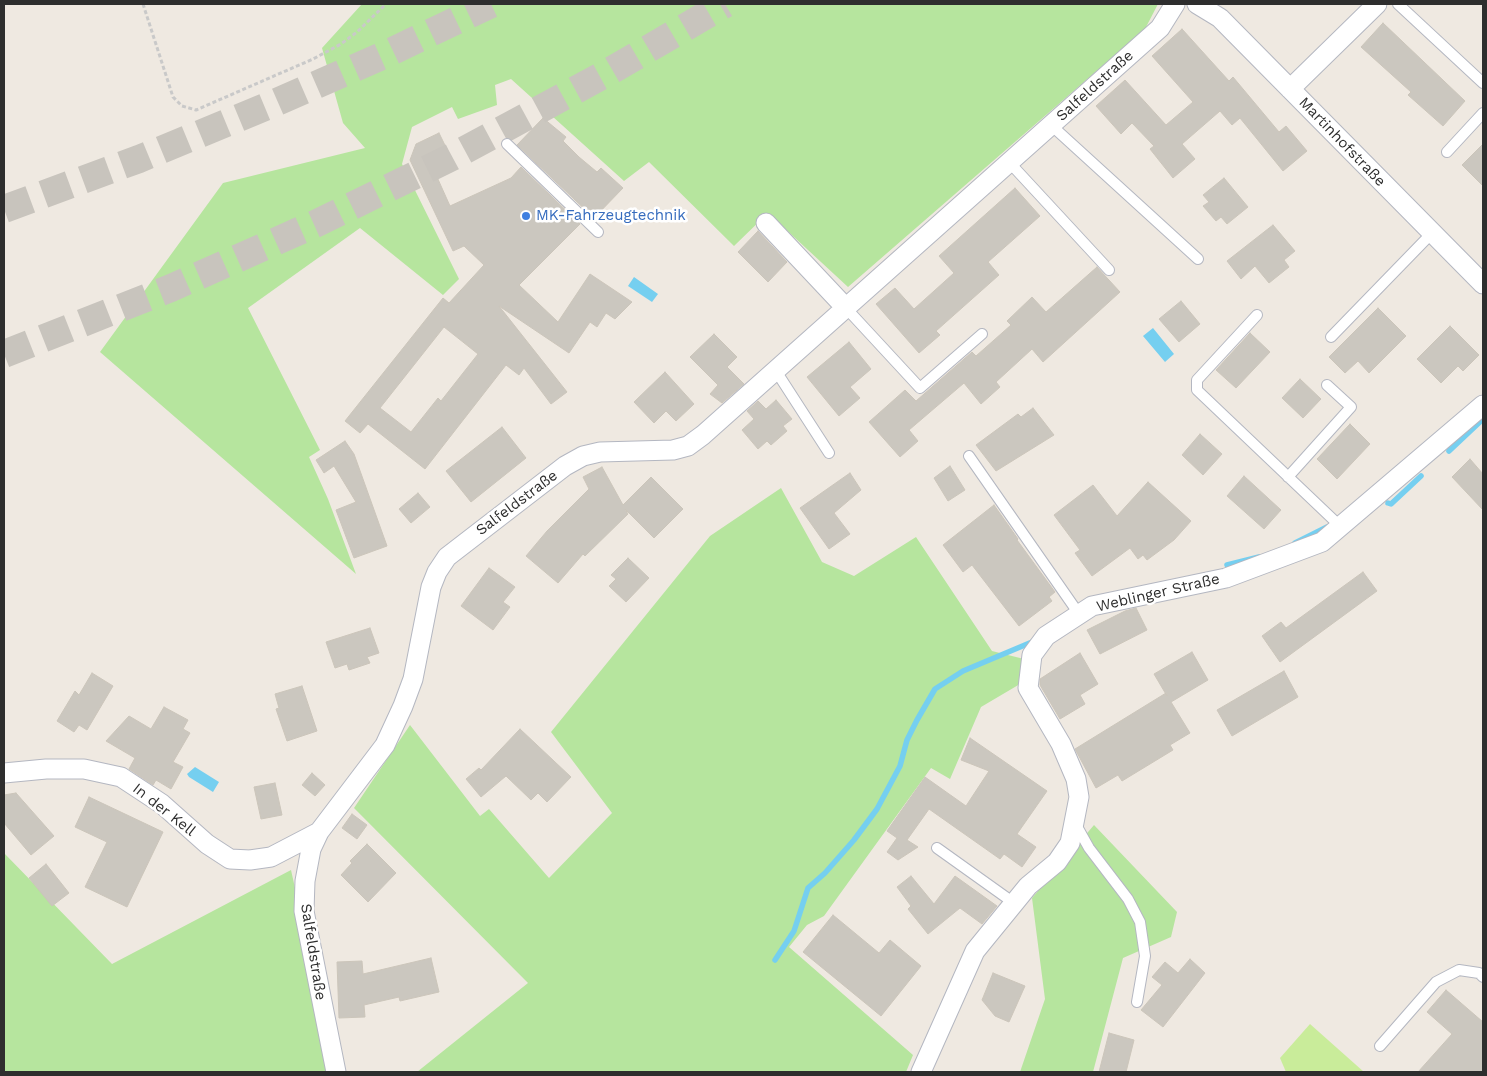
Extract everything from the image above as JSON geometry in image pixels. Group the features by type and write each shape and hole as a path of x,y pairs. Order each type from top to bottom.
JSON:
{"street":[{"name":"Salfeldstraße","path":"336,1072 304,911 307,873 312,849 319,832 384,745 404,706 413,679 431,587 436,572 447,557 565,466 584,456 600,452 673,450 688,446 704,435 1160,28 1175,4"},
{"name":"Martinhofstraße","path":"1197,4 1220,18 1483,284"},
{"path":"1290,89 1377,4"},
{"path":"766,223 846,308"},
{"name":"Weblinger Straße","path":"921,1072 975,951 1028,886 1057,862 1070,843 1080,797 1076,779 1061,744 1028,688 1032,655 1046,636 1092,606 1226,578 1322,542 1483,405"},
{"name":"In der Kell","path":"4,773 46,769 84,769 121,777 162,804 207,844 230,859"},
{"name":"Salfeldstraße","path":"230,859 250,860 271,857 319,832"}],"lane":[{"path":"1398,4 1483,83"},
{"path":"1447,152 1483,113"},
{"path":"1051,125 1198,259"},
{"path":"507,144 598,232"},
{"path":"1009,162 1109,270"},
{"path":"1331,337 1432,234"},
{"path":"846,308 920,388 982,334"},
{"path":"1257,315 1197,380 1197,390 1341,527"},
{"path":"776,371 829,453"},
{"path":"1288,477 1351,408 1328,385"},
{"path":"969,456 1079,614"},
{"path":"1074,822 1089,848 1128,899 1140,922 1145,956 1138,1002"},
{"path":"937,848 1014,903"},
{"path":"1380,1046 1436,982 1459,970 1479,973 1483,977"}],"path":[{"path":"142,4 173,98 182,106 196,110 313,59 341,44 358,32 386,4"}],"green space":[{"path":"362,4 1158,4 1145,29 848,287 768,213 734,246 649,162 624,181 511,79 495,85 497,105 458,119 452,107 412,127 402,164 459,279 443,295 360,228 248,308 320,450 309,457 328,499 356,574 100,352 223,183 365,148 343,123 322,48"},
{"path":"781,488 822,562 854,576 916,537 992,651 1024,659 1020,684 981,707 950,779 931,768 824,916 807,925 789,947 913,1055 906,1072 417,1072 528,983 354,808 410,725 480,816 489,809 549,878 612,813 551,732 710,536"},
{"path":"1094,825 1177,912 1171,937 1123,958 1093,1072 1020,1072 1045,999 1032,898"},
{"path":"4,853 112,964 291,870 336,1072 4,1072"},
{"path":"1310,1024 1364,1072 1286,1072 1280,1058"}],"water":[{"path":"634,277 658,294 652,302 628,286"},
{"path":"1153,328 1174,354 1165,362 1143,336"},
{"path":"195,767 219,782 213,792 189,777 187,774"}],"building":[{"path":"1383,23 1465,101 1443,126 1408,95 1411,92 1361,47"},
{"path":"1182,29 1229,81 1233,77 1279,132 1286,126 1307,151 1283,171 1240,118 1232,125 1220,111 1182,144 1195,159 1173,178 1150,149 1154,146 1132,123 1121,134 1096,106 1125,80 1166,125 1193,102 1152,56"},
{"path":"543,118 566,137 563,141 579,157 597,172 601,168 623,188 594,218 517,145"},
{"path":"439,133 456,168 437,177 450,206 511,178 521,167 580,224 519,285 558,322 590,274 632,302 615,319 606,313 597,327 590,322 569,353 499,306 567,392 551,404 524,368 519,375 506,365 425,469 368,424 360,433 345,421 443,298 449,303 484,265 464,246 453,251 410,160 416,144","holes":["444,327 478,354 441,401 438,398 411,432 380,408"]},
{"path":"1483,144 1483,186 1462,165"},
{"path":"1224,178 1248,207 1227,224 1221,217 1216,221 1203,206 1209,202 1203,195"},
{"path":"1015,188 1040,216 988,262 999,275 936,331 940,335 919,353 876,304 895,288 914,309 954,273 939,256"},
{"path":"1273,225 1295,251 1284,260 1289,267 1269,283 1255,266 1241,279 1227,261"},
{"path":"758,231 787,262 768,282 738,252"},
{"path":"1097,267 1120,292 1043,362 1032,349 996,382 1000,387 981,404 964,383 909,430 918,441 900,457 869,422 905,390 916,401 972,352 976,356 1011,325 1007,321 1032,297 1046,312"},
{"path":"1181,301 1200,324 1179,342 1159,319"},
{"path":"1378,308 1406,336 1369,373 1358,361 1345,373 1329,357"},
{"path":"1450,326 1479,355 1463,371 1458,366 1441,383 1417,359"},
{"path":"1250,333 1270,352 1236,388 1216,370"},
{"path":"714,334 737,357 727,367 744,384 722,403 710,394 718,385 690,357"},
{"path":"849,342 871,369 850,387 860,398 839,416 807,377"},
{"path":"665,372 694,404 676,421 666,411 654,423 634,402"},
{"path":"1300,379 1321,399 1303,418 1282,398"},
{"path":"776,400 792,419 783,426 787,431 771,445 767,441 758,449 742,430 754,419 747,411 758,401 766,409"},
{"path":"1033,408 1054,435 996,471 976,445 1018,414 1021,417"},
{"path":"1350,424 1370,444 1337,479 1317,459"},
{"path":"502,427 526,458 471,502 446,471"},
{"path":"1200,434 1222,454 1203,475 1182,455"},
{"path":"345,441 354,454 387,546 354,558 336,510 356,502 334,466 324,473 316,460"},
{"path":"1470,459 1483,474 1483,510 1452,477"},
{"path":"950,466 965,490 948,501 934,478"},
{"path":"602,467 623,505 651,477 683,509 654,538 625,509 628,514 585,556 583,554 558,583 526,556 547,531 589,489 583,477"},
{"path":"850,473 861,490 834,513 850,534 829,549 800,508"},
{"path":"1244,476 1281,510 1264,529 1227,496"},
{"path":"1148,482 1191,521 1174,540 1147,560 1143,555 1138,559 1130,548 1092,576 1075,553 1080,550 1054,515 1093,485 1117,516"},
{"path":"418,493 430,507 411,523 399,509"},
{"path":"994,505 1055,592 1049,597 1052,601 1019,626 972,565 963,572 943,545"},
{"path":"628,558 649,578 626,602 609,586 616,579 611,575"},
{"path":"489,568 515,587 503,602 510,607 493,630 461,606"},
{"path":"1363,572 1377,591 1280,662 1262,636 1281,622 1286,628"},
{"path":"1136,608 1147,630 1100,654 1087,630 1125,611"},
{"path":"370,628 379,653 367,657 370,663 349,670 347,664 335,668 326,642"},
{"path":"1192,652 1208,680 1171,702 1190,733 1170,745 1173,750 1122,781 1118,775 1096,788 1075,749 1165,693 1154,674"},
{"path":"1080,653 1098,684 1080,695 1085,704 1060,719 1040,685 1040,679"},
{"path":"1284,671 1298,697 1232,736 1217,710"},
{"path":"92,673 113,686 87,730 79,725 74,732 57,721 75,691 79,695"},
{"path":"302,686 317,731 287,741 276,709 279,708 275,694"},
{"path":"164,707 188,720 183,729 190,733 173,762 183,767 171,789 156,780 153,785 129,769 135,758 106,741 129,716 151,729"},
{"path":"520,729 571,777 547,802 538,793 531,800 506,776 481,797 466,779 479,768 481,770"},
{"path":"970,738 1047,791 1017,834 1036,847 1022,867 1004,854 1000,859 929,809 907,840 918,847 898,860 887,852 897,838 887,831 925,777 966,806 989,771 961,760"},
{"path":"312,773 325,785 315,796 302,785"},
{"path":"275,783 282,815 261,819 254,787"},
{"path":"16,793 54,836 31,855 4,823 4,795"},
{"path":"89,797 163,832 127,907 85,887 107,842 75,827"},
{"path":"352,814 367,825 357,839 342,828"},
{"path":"367,844 396,873 368,902 341,875 352,863 350,861"},
{"path":"46,864 69,893 52,906 29,878"},
{"path":"911,876 934,904 955,876 997,906 982,924 960,908 928,934 908,909 911,906 897,887"},
{"path":"833,915 879,953 890,940 921,966 881,1016 803,952"},
{"path":"431,958 439,992 400,1001 399,997 364,1005 365,1017 339,1018 337,962 362,961 363,974"},
{"path":"1190,959 1205,973 1163,1027 1141,1010 1162,985 1152,977 1165,962 1178,973"},
{"path":"993,973 1025,986 1009,1022 995,1016 982,1000"},
{"path":"1446,990 1483,1022 1483,1072 1418,1072 1452,1034 1427,1012"},
{"path":"1109,1033 1134,1040 1126,1072 1099,1072"}],"waterway":[{"path":"1449,451 1483,419"},
{"path":"1388,503 1391,504 1421,476"},
{"path":"1295,543 1327,527"},
{"path":"1227,565 1259,557"},
{"path":"775,960 794,931 808,888 825,873 854,840 877,809 900,766 907,740 935,689 963,671 1032,642"}],"tunnel":[{"path":"4,209 139,159 270,105 382,56 491,4"},
{"path":"4,354 171,288 315,224 452,157 607,73 725,4"}],"place":[{"name":"MK-Fahrzeugtechnik","path":"526,216"}]}
